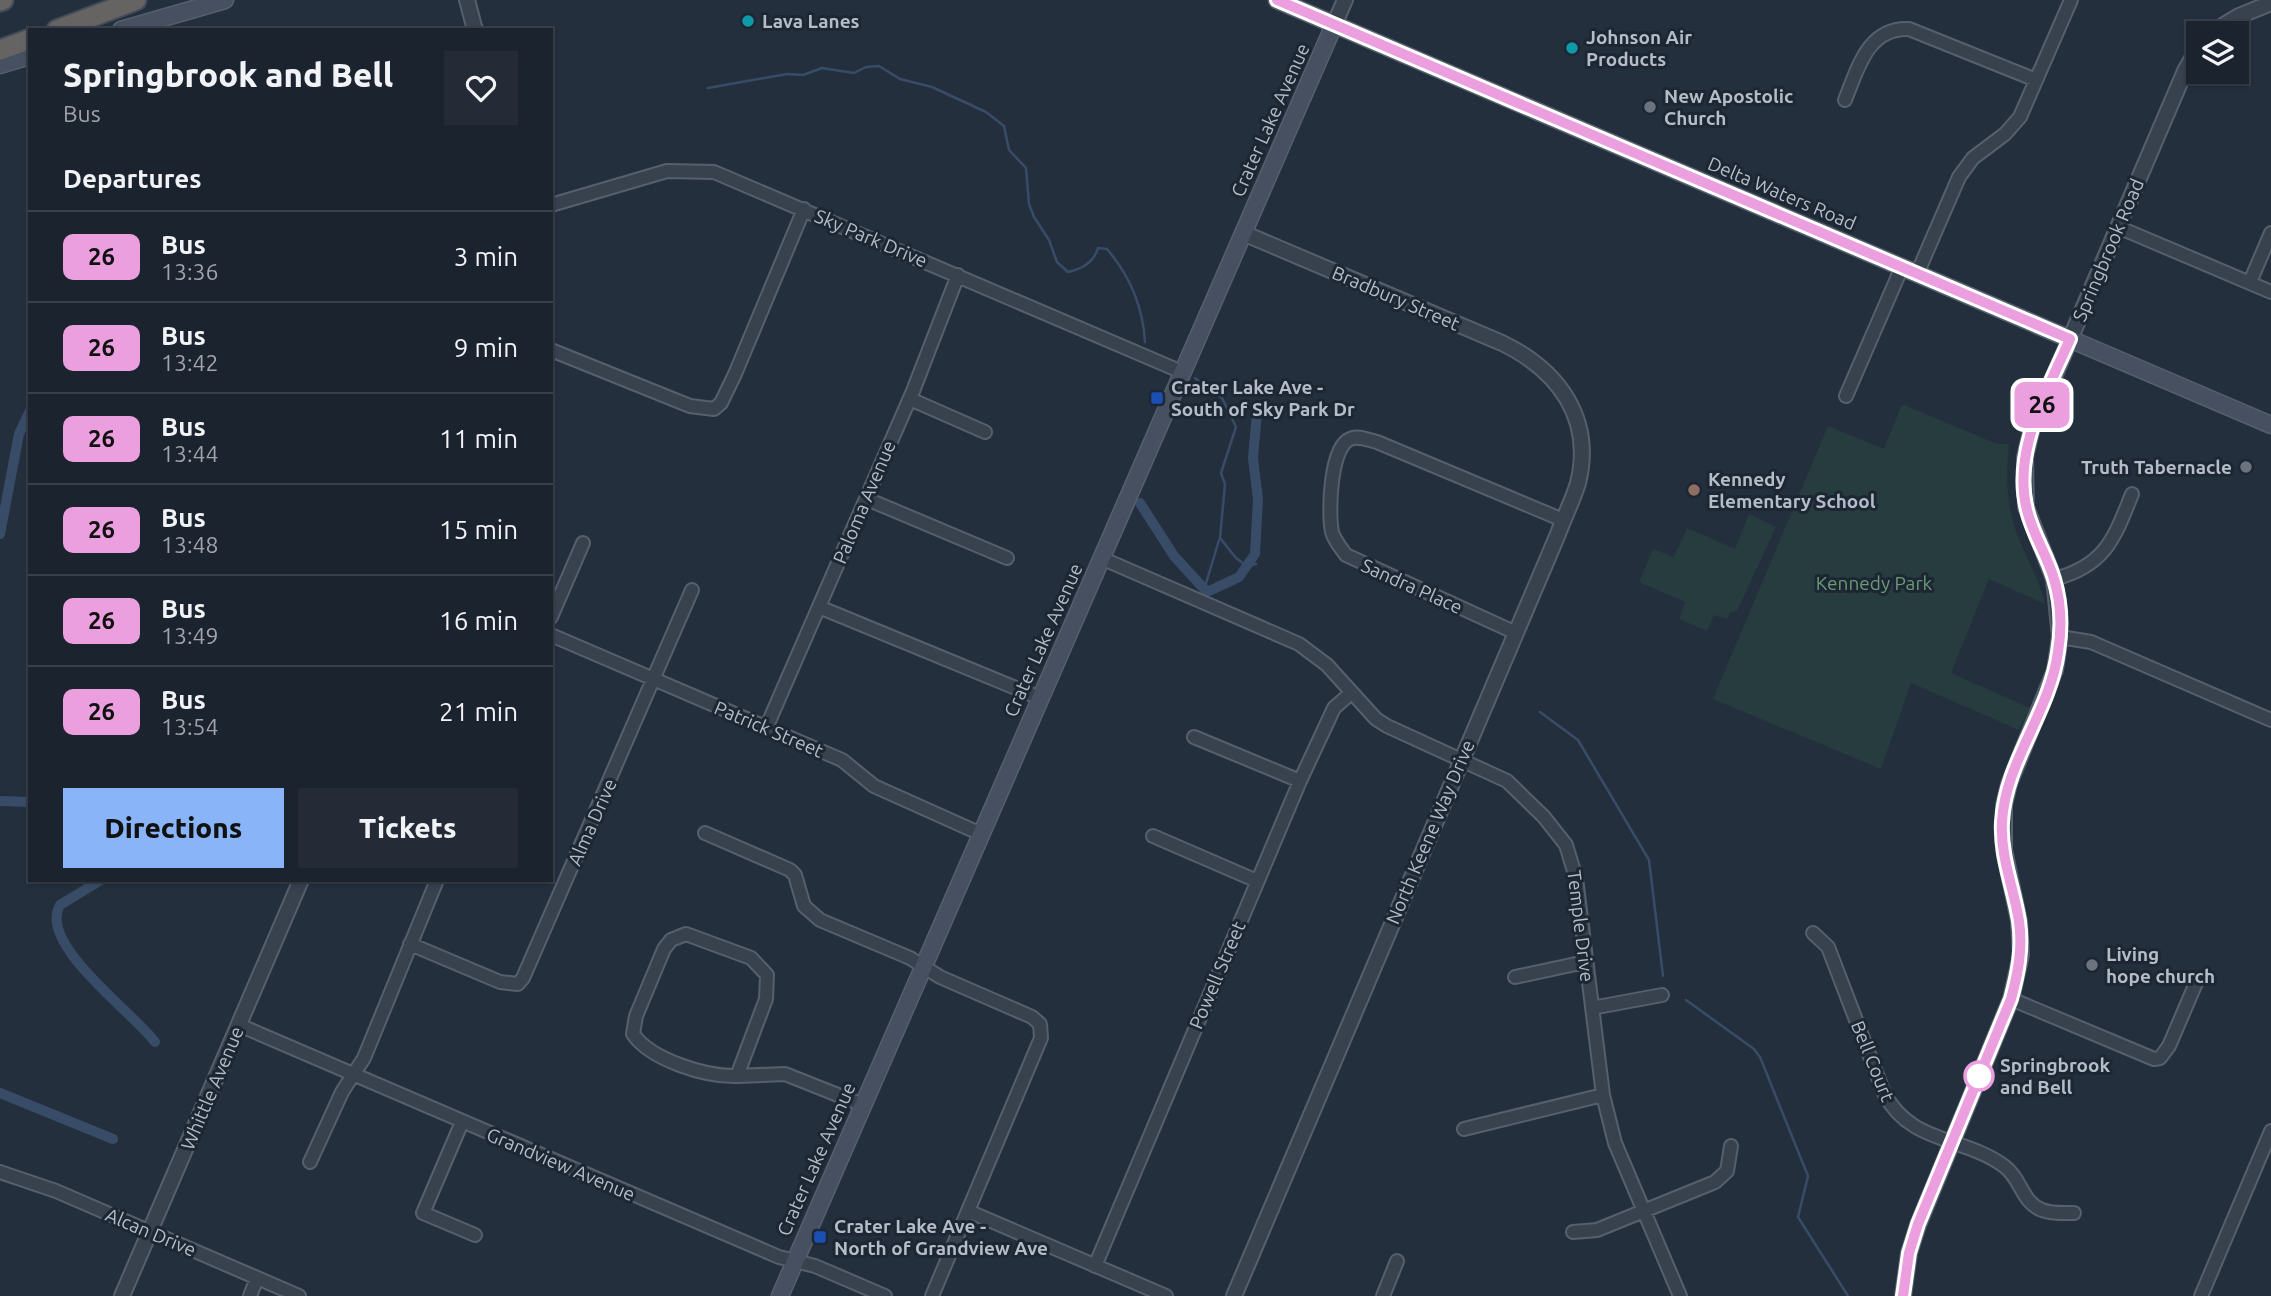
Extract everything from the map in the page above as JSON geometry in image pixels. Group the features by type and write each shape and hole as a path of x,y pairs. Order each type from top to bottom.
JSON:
{"highway":[{"path":"62,28 136,0"},
{"path":"0,50 28,41"}],"main road":[{"path":"128,28 225,0"},
{"name":"Delta Waters Road","path":"1277,0 2271,425"},
{"name":"Crater Lake Avenue","path":"780,1296 1334,25"},
{"path":"0,65 28,57"}],"street":[{"path":"467,0 474,28"},
{"name":"Crater Lake Avenue","path":"1334,25 1345,0"},
{"path":"1846,397 1959,177 1982,150 2015,125 2071,0"},
{"path":"2231,21 2271,3"},
{"path":"1845,100 1870,46 1884,34 1900,29 1909,29 2036,80"},
{"name":"Springbrook Road","path":"1903,1296 1909,1253 1918,1224 2011,999 2018,972 2021,940 2004,850 2004,805 2009,784 2055,670 2060,637 2054,579 2026,508 2025,457 2032,428 2186,75"},
{"name":"Sky Park Drive","path":"553,204 667,171 697,169 714,172 1182,372"},
{"path":"553,351 690,406 715,409 722,402 735,374 804,209"},
{"path":"2118,226 2271,292"},
{"name":"Bradbury Street","path":"1243,233 1502,343 1545,369"},
{"path":"2250,282 2271,233"},
{"name":"Paloma Avenue","path":"766,728 910,399 958,275"},
{"name":"North Keene Way Drive","path":"1234,1296 1577,487 1581,460 1580,443 1571,407 1558,383 1545,369"},
{"path":"910,399 985,432"},
{"name":"Sandra Place","path":"1516,633 1346,555 1331,528 1337,452 1348,439 1377,442 1563,520"},
{"path":"2054,579 2086,568 2101,556 2112,542 2132,494"},
{"path":"867,499 1007,558"},
{"path":"553,612 583,543"},
{"name":"Temple Drive","path":"1101,558 1299,644 1327,665 1387,726 1507,781 1544,817 1566,845 1576,878 1603,1095 1615,1143 1642,1212 1680,1296"},
{"name":"Alma Drive","path":"410,944 500,982 518,984 527,971 692,590"},
{"path":"819,607 1040,698"},
{"name":"Patrick Street","path":"553,636 842,760 874,786 981,834"},
{"path":"2060,637 2091,642 2271,720"},
{"name":"Powell Street","path":"1095,1266 1300,781 1334,708 1352,693"},
{"path":"1194,737 1300,781"},
{"path":"705,832 790,870 795,875 804,906 820,920 924,966 940,977 1032,1017 1041,1024 1041,1038 932,1296"},
{"path":"1153,836 1257,881"},
{"name":"Whittle Avenue","path":"122,1296 301,882"},
{"path":"310,1162 352,1076 364,1058 436,882"},
{"name":"Bell Court","path":"1813,933 1828,947 1884,1093 1895,1112 1911,1125 2003,1165 2018,1181 2031,1204 2041,1210 2074,1213"},
{"path":"737,1076 766,999 767,975 751,958 696,936 678,936 664,948 636,1016 633,1034 647,1049 715,1077 785,1074 863,1105"},
{"path":"1515,976 1585,962"},
{"path":"2011,999 2154,1059 2160,1058 2169,1046 2196,983"},
{"path":"1592,1008 1662,995"},
{"name":"Grandview Avenue","path":"239,1025 352,1076 885,1296"},
{"path":"1464,1129 1603,1095"},
{"path":"462,1122 423,1213 475,1235"},
{"path":"2201,1296 2270,1137"},
{"path":"1573,1232 1597,1230 1715,1182 1727,1171 1731,1146"},
{"name":"Alcan Drive","path":"0,1172 151,1231 299,1296"},
{"path":"968,1211 1166,1296"},
{"path":"1383,1296 1397,1261"},
{"path":"250,1296 257,1278"}],"green space":[{"name":"Kennedy Park","path":"1902,404 1997,444 2009,444 2007,466 2010,510 2045,604 1989,579 1951,673 2030,708 2019,730 1911,683 1881,769 1713,699 1828,426 1884,449"},
{"path":"1749,514 1776,527 1737,611 1730,612 1727,619 1714,615 1707,631 1679,619 1685,602 1639,582 1653,549 1674,557 1687,528 1735,549"}],"waterway":[{"path":"708,88 787,74 803,75 822,68 854,73 866,67 879,66 900,79 932,87 986,112 1004,126 1009,150 1026,168 1029,204 1049,240 1057,262 1068,272 1073,271 1090,261 1098,248 1107,249 1134,292 1145,342"},
{"path":"1195,378 1222,398 1236,427 1221,473 1225,484 1220,538 1236,558 1247,566 1256,564"},
{"path":"1140,503 1174,556 1207,592 1239,577 1255,554 1258,499 1253,458 1257,413"},
{"path":"0,534 19,434 28,415"},
{"path":"1204,590 1219,540"},
{"path":"1540,712 1578,740 1649,860 1663,976"},
{"path":"0,801 28,802"},
{"path":"98,882 60,905 57,921 62,939 91,977 155,1042"},
{"path":"1686,1000 1754,1049 1760,1057 1808,1176 1798,1217 1848,1296"},
{"path":"0,1093 113,1139"}],"bus line":[{"name":"26","path":"1277,0 2070,339 2032,428 2025,457 2026,508 2054,579 2060,609 2060,637 2055,670 2009,784 2004,805 2004,850 2019,920 2021,955 2011,999 1918,1224 1909,1253 1903,1296"}],"place":[{"name":"Lava Lanes","path":"748,21"},
{"name":"Johnson Air Products","path":"1572,48"},
{"name":"New Apostolic Church","path":"1650,107"},
{"name":"Crater Lake Ave - South of Sky Park Dr","path":"1157,398"},
{"name":"Truth Tabernacle","path":"2246,467"},
{"name":"Kennedy Elementary School","path":"1694,490"},
{"name":"Living hope church","path":"2092,965"},
{"name":"Springbrook and Bell","path":"1979,1076"},
{"name":"Crater Lake Ave - North of Grandview Ave","path":"820,1237"}]}
